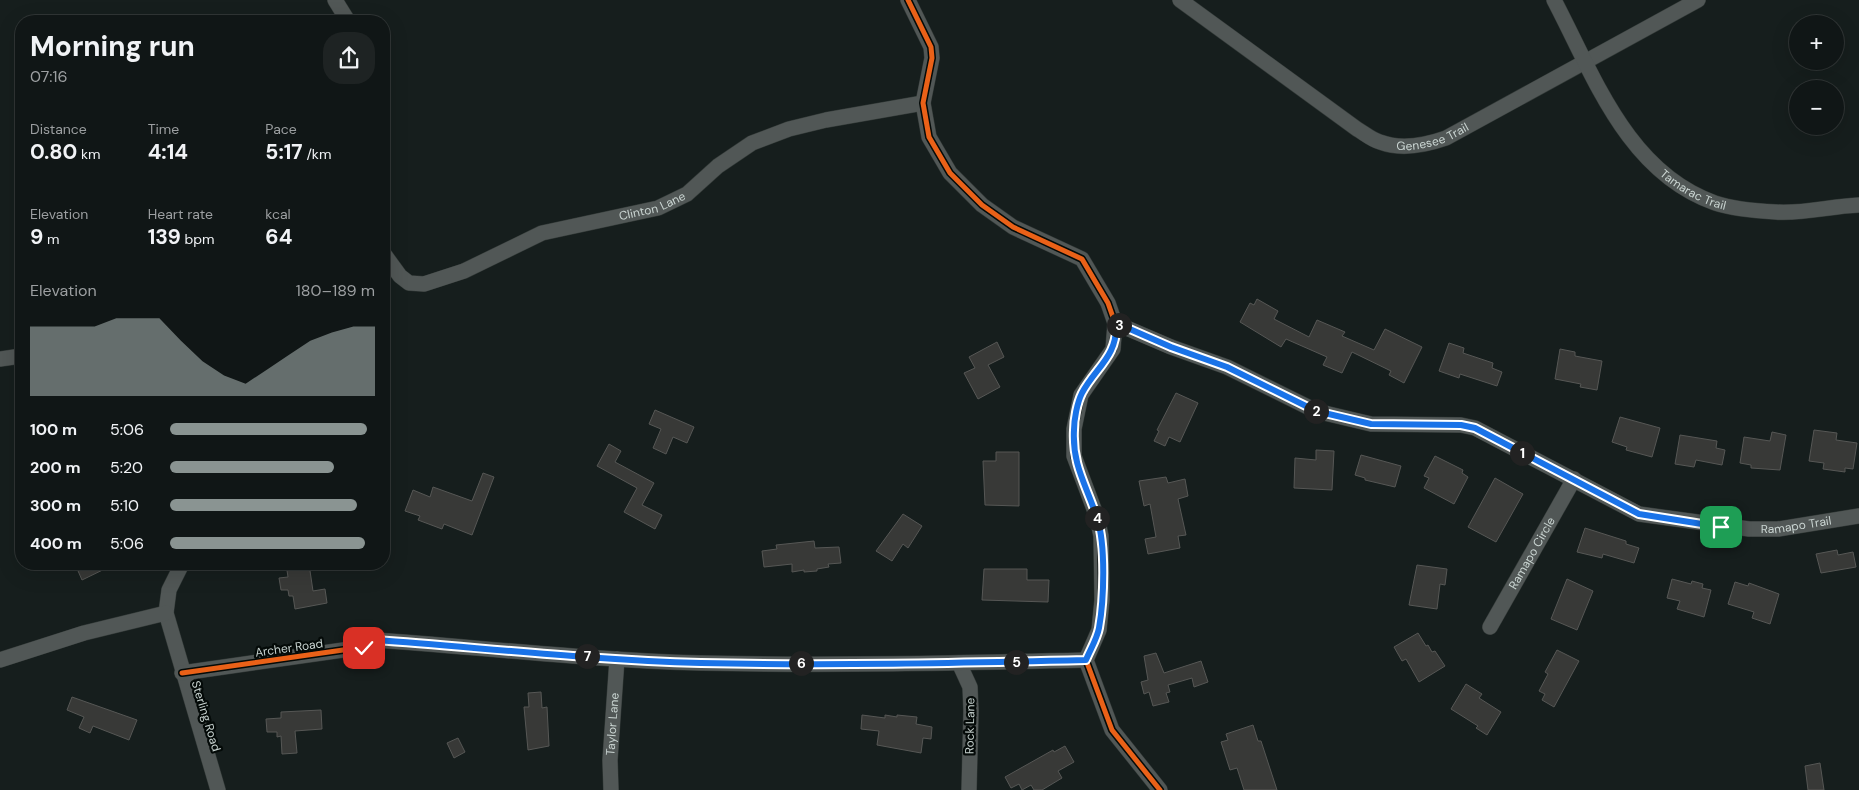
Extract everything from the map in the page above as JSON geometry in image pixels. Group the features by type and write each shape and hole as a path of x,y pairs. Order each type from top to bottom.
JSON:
{"street":[{"path":"336,0 345,15"},
{"path":"908,0 931,46 932,58 923,103 929,137 950,173 982,205 1013,227 1082,259 1108,303 1116,323 1113,349 1081,395 1074,428 1074,456 1097,517 1101,536 1102,600 1099,630 1086,660 1112,730 1160,790"},
{"name":"Genesee Trail","path":"1180,0 1357,129 1381,143 1405,146 1428,144 1446,138 1698,0"},
{"name":"Tamarac Trail","path":"1554,0 1622,129 1637,149 1673,182 1717,204 1776,212 1859,205"},
{"name":"Clinton Lane","path":"390,262 400,276 409,283 424,284 464,271 542,233 658,208 687,194 718,166 752,143 789,129 826,120 923,103"},
{"name":"Ramapo Trail","path":"1116,323 1171,347 1227,367 1316,411 1371,424 1461,425 1475,428 1639,514 1721,527 1778,529 1859,516"},
{"path":"0,359 15,357"},
{"name":"Ramapo Circle","path":"1490,627 1574,479"},
{"name":"Sterling Road","path":"179,570 169,590 166,613 182,673 218,790"},
{"path":"0,660 84,633 166,613"},
{"name":"Archer Road","path":"182,673 364,648 377,640 617,659 708,663 960,664 1086,660"},
{"name":"Taylor Lane","path":"611,790 610,760 617,659"},
{"name":"Rock Lane","path":"960,664 970,687 969,790"}],"building":[{"path":"1257,299 1278,311 1274,319 1309,337 1317,320 1345,332 1342,336 1374,350 1385,329 1422,347 1404,383 1389,375 1391,371 1352,352 1342,373 1323,365 1327,357 1286,339 1281,347 1240,322 1250,303 1254,305"},
{"path":"997,342 1004,357 988,365 1000,387 978,399 964,373 975,368 969,357"},
{"path":"1449,343 1464,348 1463,353 1493,363 1492,368 1502,372 1497,386 1460,374 1459,378 1439,371"},
{"path":"1560,349 1575,352 1575,356 1602,361 1597,390 1580,387 1581,384 1555,379"},
{"path":"1176,393 1198,403 1180,442 1169,437 1165,446 1154,441 1159,431 1157,430"},
{"path":"655,410 694,427 687,443 673,437 666,454 653,448 661,429 649,424"},
{"path":"1620,417 1660,428 1652,457 1626,450 1627,447 1612,442"},
{"path":"1814,430 1837,433 1836,440 1857,443 1853,469 1845,468 1845,472 1823,469 1824,463 1809,461"},
{"path":"1772,432 1786,435 1780,470 1751,468 1751,465 1740,463 1744,437 1770,441"},
{"path":"1680,435 1717,441 1716,448 1725,450 1722,465 1696,460 1694,467 1675,464"},
{"path":"609,444 621,451 615,462 654,483 642,505 662,515 655,529 624,512 637,488 597,466"},
{"path":"1316,450 1334,451 1332,490 1294,488 1295,458 1316,460"},
{"path":"996,452 1019,452 1019,506 985,505 983,461 996,461"},
{"path":"1361,455 1401,466 1395,487 1365,480 1365,478 1355,475"},
{"path":"1435,456 1463,470 1462,473 1468,477 1454,504 1424,488 1429,478 1424,476"},
{"path":"483,473 494,477 472,535 444,524 442,529 418,520 420,516 405,511 413,490 430,497 433,487 472,501"},
{"path":"1166,477 1168,483 1185,479 1188,496 1178,499 1186,535 1178,536 1180,548 1148,554 1145,539 1156,537 1150,504 1144,506 1139,481"},
{"path":"1495,478 1523,494 1496,542 1468,527"},
{"path":"903,514 922,526 908,548 903,544 892,561 876,551"},
{"path":"1585,528 1626,541 1626,544 1639,548 1634,563 1603,554 1602,558 1577,552"},
{"path":"814,541 815,548 839,547 841,563 828,564 829,567 817,569 817,571 804,572 804,570 792,572 792,564 764,567 762,551 777,549 776,545"},
{"path":"1837,550 1838,555 1853,552 1856,567 1821,573 1816,554"},
{"path":"1417,565 1447,569 1445,585 1440,584 1437,609 1409,605"},
{"path":"984,569 1027,569 1027,580 1049,580 1048,602 982,600"},
{"path":"78,570 103,570 82,580"},
{"path":"287,570 310,570 313,591 325,589 327,603 295,609 293,596 289,596 288,590 281,590 279,578 288,577"},
{"path":"1567,579 1593,591 1577,630 1551,619"},
{"path":"1672,579 1691,584 1692,581 1703,584 1702,588 1711,590 1704,617 1677,609 1680,601 1667,598"},
{"path":"1735,582 1748,586 1749,583 1779,594 1770,624 1752,618 1754,612 1728,604"},
{"path":"1418,633 1426,646 1428,645 1432,652 1435,651 1445,666 1419,682 1406,659 1402,661 1394,647"},
{"path":"1557,650 1579,661 1554,707 1542,700 1545,694 1539,691 1548,674 1545,672"},
{"path":"1156,653 1164,673 1201,661 1208,682 1194,687 1192,678 1168,685 1170,692 1166,693 1169,702 1153,706 1149,692 1144,694 1141,682 1148,680 1144,656"},
{"path":"1466,684 1482,694 1479,698 1501,712 1487,735 1476,728 1478,726 1451,709"},
{"path":"541,692 542,708 547,707 549,746 528,750 524,707 529,707 528,693"},
{"path":"72,697 137,720 129,740 93,726 90,733 79,728 84,717 67,710"},
{"path":"321,710 322,729 295,731 297,753 282,754 281,736 277,737 277,732 267,732 266,719 281,718 281,712"},
{"path":"862,715 885,718 885,715 917,717 916,724 932,727 931,739 923,738 921,753 877,745 879,731 861,729"},
{"path":"1253,725 1258,741 1261,741 1277,790 1244,790 1237,768 1230,770 1221,742 1228,740 1226,734"},
{"path":"458,738 465,752 454,758 447,743"},
{"path":"1065,746 1074,762 1058,771 1062,778 1042,790 1034,790 1031,785 1022,790 1019,784 1011,788 1005,777 1053,750 1054,752"},
{"path":"1820,763 1824,790 1808,790 1805,766"}],"cycle path":[{"path":"908,0 931,47 932,58 923,103 929,137 950,173 982,205 1013,227 1082,259 1108,303 1115,323 1113,349 1081,395 1074,429 1074,456 1097,517 1101,536 1102,600 1099,630 1086,660 1112,730 1160,790"},
{"path":"182,673 364,647 377,640 580,657 701,663 845,664 1086,660"}],"route":[{"path":"364,648 377,640 617,659 701,662 960,664 1086,660 1099,630 1102,600 1101,536 1097,517 1074,456 1074,428 1081,395 1092,376 1113,349 1116,323 1171,347 1227,367 1316,411 1371,424 1461,425 1475,428 1639,514 1721,527"}]}
